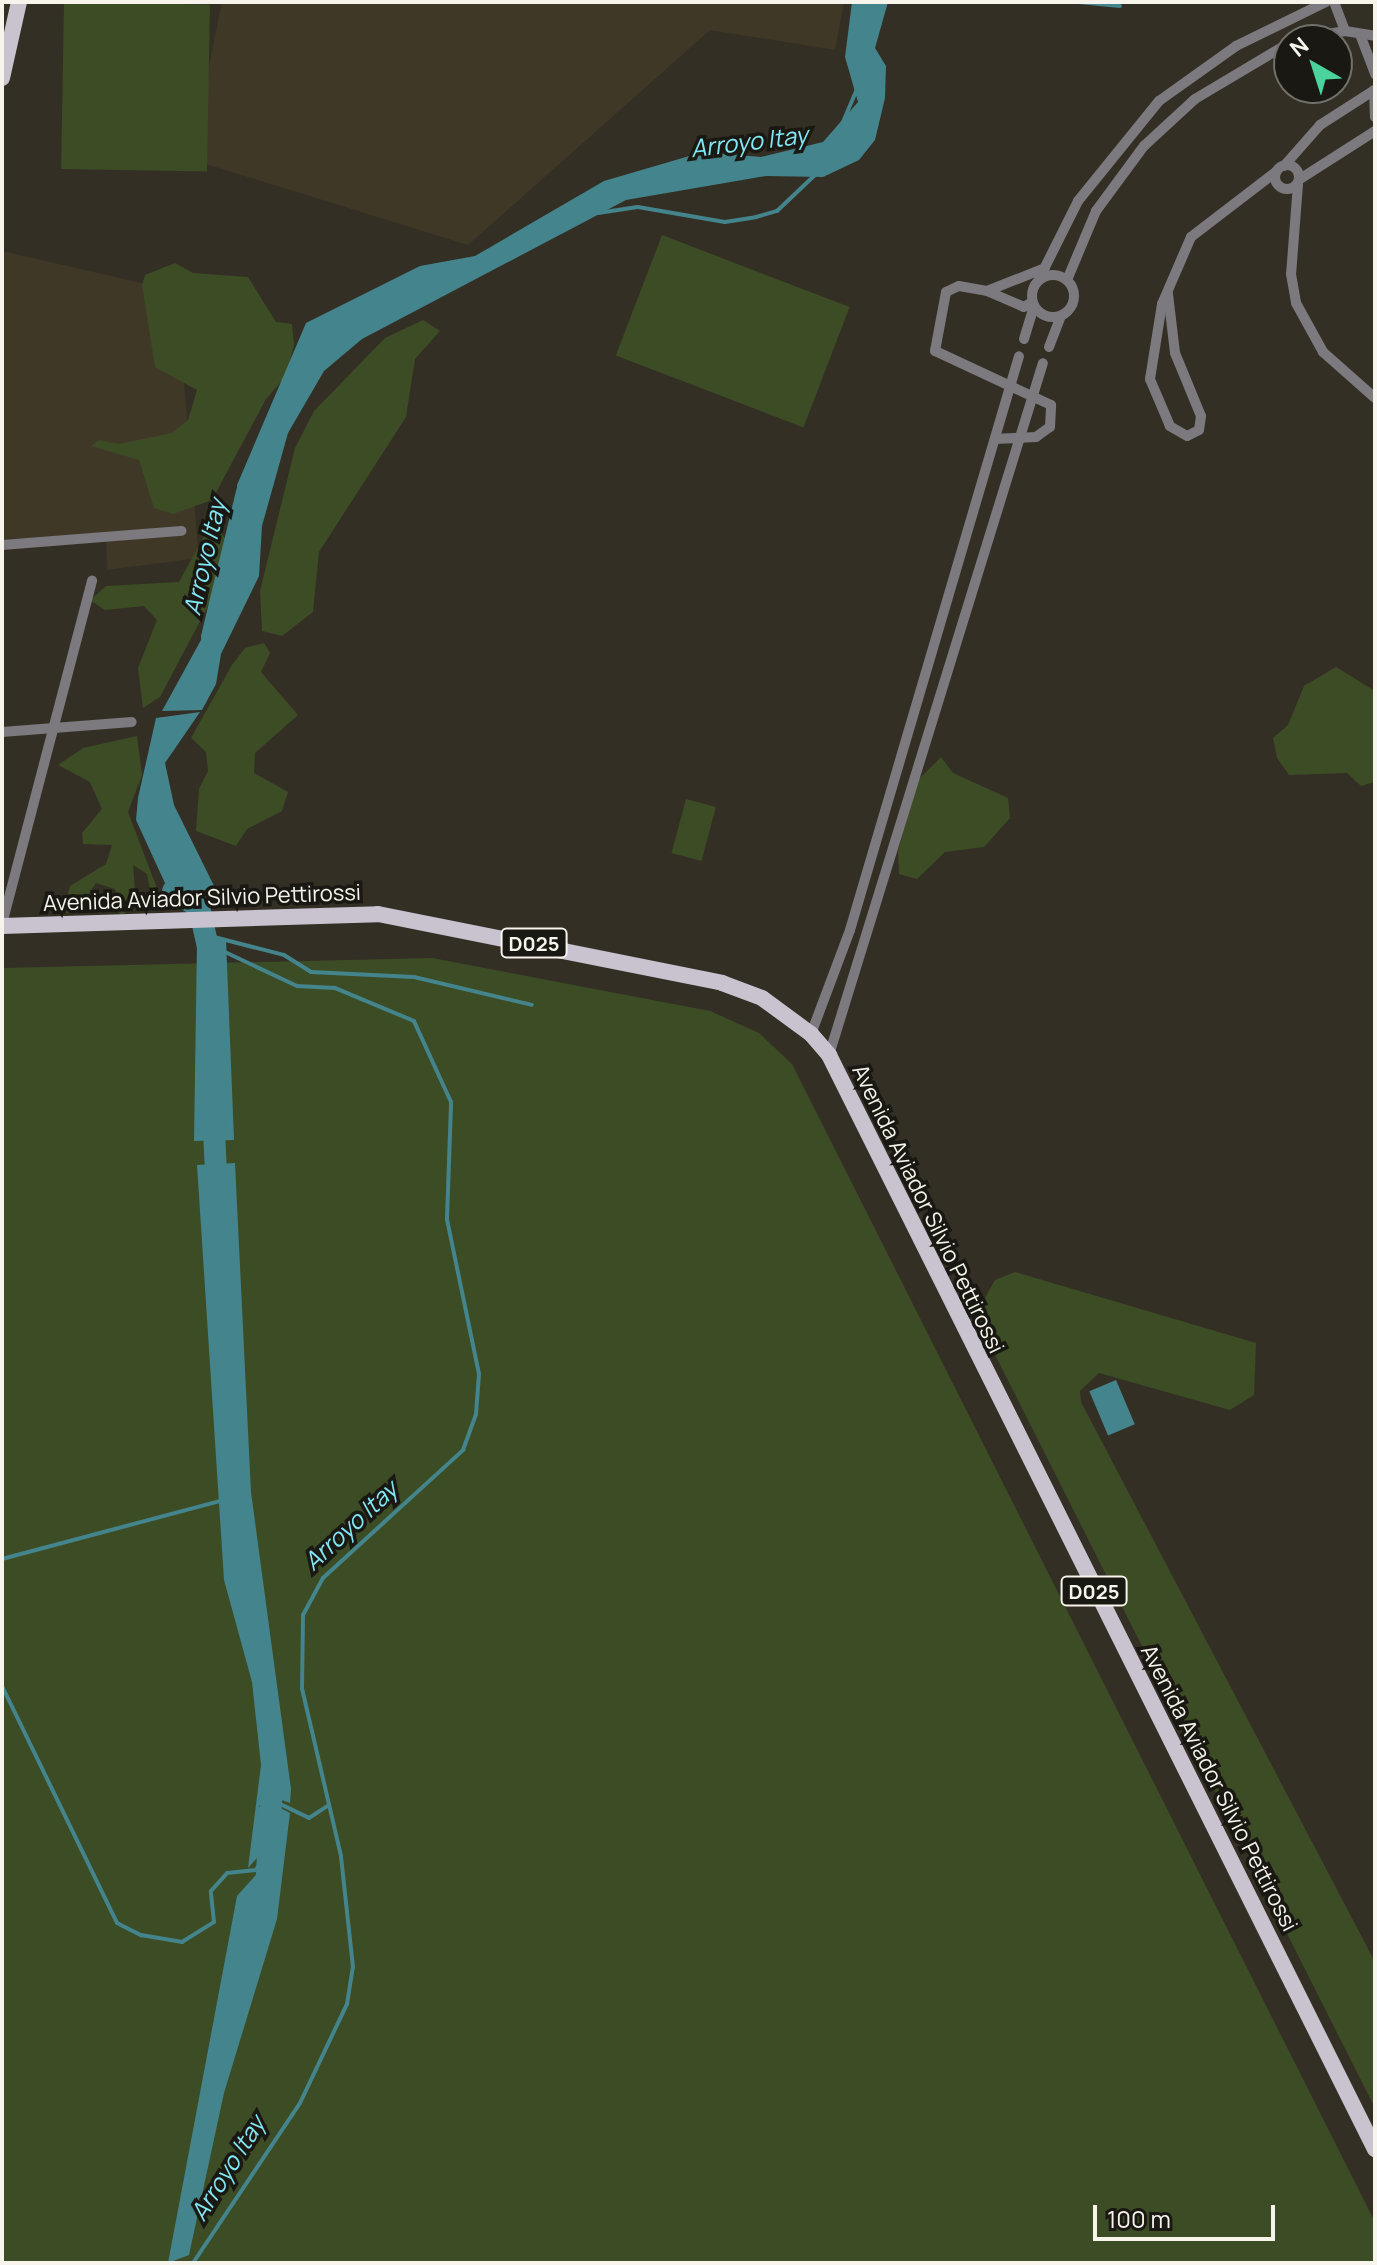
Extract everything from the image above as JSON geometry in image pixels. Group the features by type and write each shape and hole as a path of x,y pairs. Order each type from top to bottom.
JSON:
{"main road":[{"path":"2,78 19,2"},
{"name":"Avenida Aviador Silvio Pettirossi","path":"2,925 241,915 378,914 634,963 762,998 811,1034 829,1055 1375,2149"}],"street":[{"path":"1024,339 1039,279 1078,201 1159,101 1217,58 1326,2"},
{"path":"1334,2 1342,24"},
{"path":"1353,34 1375,36"},
{"path":"1361,37 1375,74"},
{"path":"1049,347 1061,316 1074,297 1067,280 1096,211 1144,146 1195,99 1273,53"},
{"path":"1374,90 1375,117"},
{"path":"1168,294 1175,353 1201,416 1199,430 1187,436 1170,426 1150,379 1156,322 1191,237 1281,168 1320,125 1374,90"},
{"path":"1244,194 1299,182 1375,131"},
{"path":"1281,168 1299,182"},
{"path":"1281,168 1282,188 1296,210"},
{"path":"1299,182 1291,274 1296,303 1323,352 1374,395"},
{"path":"987,291 1045,268"},
{"path":"1039,279 1067,280"},
{"path":"995,439 1014,443 1050,427 1051,405 1032,392 1010,385 933,346 946,292 959,286 987,291 1024,307 1033,304 1061,316"},
{"path":"811,1034 937,640 1019,356"},
{"path":"829,1055 1014,443 1043,363"},
{"path":"2,545 181,531"},
{"path":"2,925 57,729 92,581"},
{"path":"937,640 953,644"},
{"path":"2,732 132,722"}],"shaded area":[{"path":"222,2 844,2 835,50 710,30 468,245 190,159"},
{"path":"2,251 176,291 199,558 107,570 106,535 2,539"}],"green space":[{"path":"64,2 210,5 207,172 61,169"},
{"path":"662,235 850,307 803,427 616,355"},
{"path":"175,263 193,273 248,277 276,322 292,324 294,345 286,376 266,399 212,500 173,514 154,508 139,460 91,446 99,440 119,444 172,433 188,420 197,390 155,367 142,285 145,275"},
{"path":"423,320 440,331 415,359 406,417 319,552 313,612 282,636 262,631 260,591 295,448 314,411 385,338"},
{"path":"213,520 226,540 216,591 160,697 143,708 138,668 157,620 144,606 105,610 90,600 106,586 179,582"},
{"path":"264,643 270,653 261,672 298,715 255,753 254,773 288,792 282,811 247,829 236,846 196,831 199,789 208,771 206,752 191,738 232,665 245,648"},
{"path":"1336,667 1375,691 1375,782 1361,786 1347,773 1289,775 1277,758 1273,738 1288,725 1304,686"},
{"path":"137,736 142,775 128,812 163,904 153,904 147,874 133,865 136,904 128,911 120,916 115,889 96,883 79,908 62,915 70,886 106,864 112,845 83,844 82,833 102,809 90,782 58,765 83,748"},
{"path":"941,757 953,773 1008,798 1010,818 984,847 945,852 917,879 899,874 898,851 918,780"},
{"path":"686,799 716,807 701,861 672,853"},
{"path":"432,958 710,1011 759,1033 792,1064 1375,2222 1375,2263 2,2263 2,968"},
{"path":"1015,1272 1256,1343 1254,1395 1230,1410 1099,1373 1080,1391 1081,1402 1375,1962 1375,2108 975,1315 995,1280"}],"water":[{"path":"852,2 888,2 875,48 886,66 885,98 875,140 859,160 823,177 766,176 626,200 362,339 324,371 288,433 262,526 259,576 221,654 216,684 202,710 162,711 229,589 240,547 237,485 306,323 420,266 475,256 604,181 703,152 761,157 823,142 858,102 845,57"},
{"path":"200,712 165,763 174,805 224,906 176,907 136,820 138,798 156,718"},
{"path":"226,939 234,1140 194,1141 197,943"},
{"path":"235,1163 251,1492 291,1789 290,1803 271,1796 259,1806 266,1848 248,1868 261,1765 252,1682 224,1580 197,1165"},
{"path":"1116,1380 1135,1424 1108,1436 1089,1391"},
{"path":"273,1804 290,1813 277,1919 224,2093 189,2255 168,2263 237,1896 272,1857 276,1842 264,1812"}],"waterway":[{"path":"1079,2 1120,6"},
{"name":"Arroyo Itay","path":"840,129 857,89"},
{"name":"Arroyo Itay","path":"598,213 638,207 725,222 756,217 777,211 815,175"},
{"name":"Arroyo Itay","path":"212,637 247,492"},
{"name":"Arroyo Itay","path":"173,891 199,907 213,969"},
{"path":"210,936 284,955 311,972 414,977 532,1005"},
{"name":"Arroyo Itay","path":"193,2263 300,2103 347,2004 353,1967 341,1856 302,1689 303,1615 323,1578 463,1450 476,1414 479,1374 447,1219 451,1102 414,1021 335,988 297,986 223,951"},
{"name":"Arroyo Itay","path":"213,1111 217,1193"},
{"path":"2,1559 224,1500"},
{"path":"2,1686 117,1923 141,1935 182,1942 214,1922 211,1891 227,1873 256,1870 271,1844 259,1810 272,1800 309,1818 329,1805"},
{"name":"Arroyo Itay","path":"266,1890 273,1769"}]}
